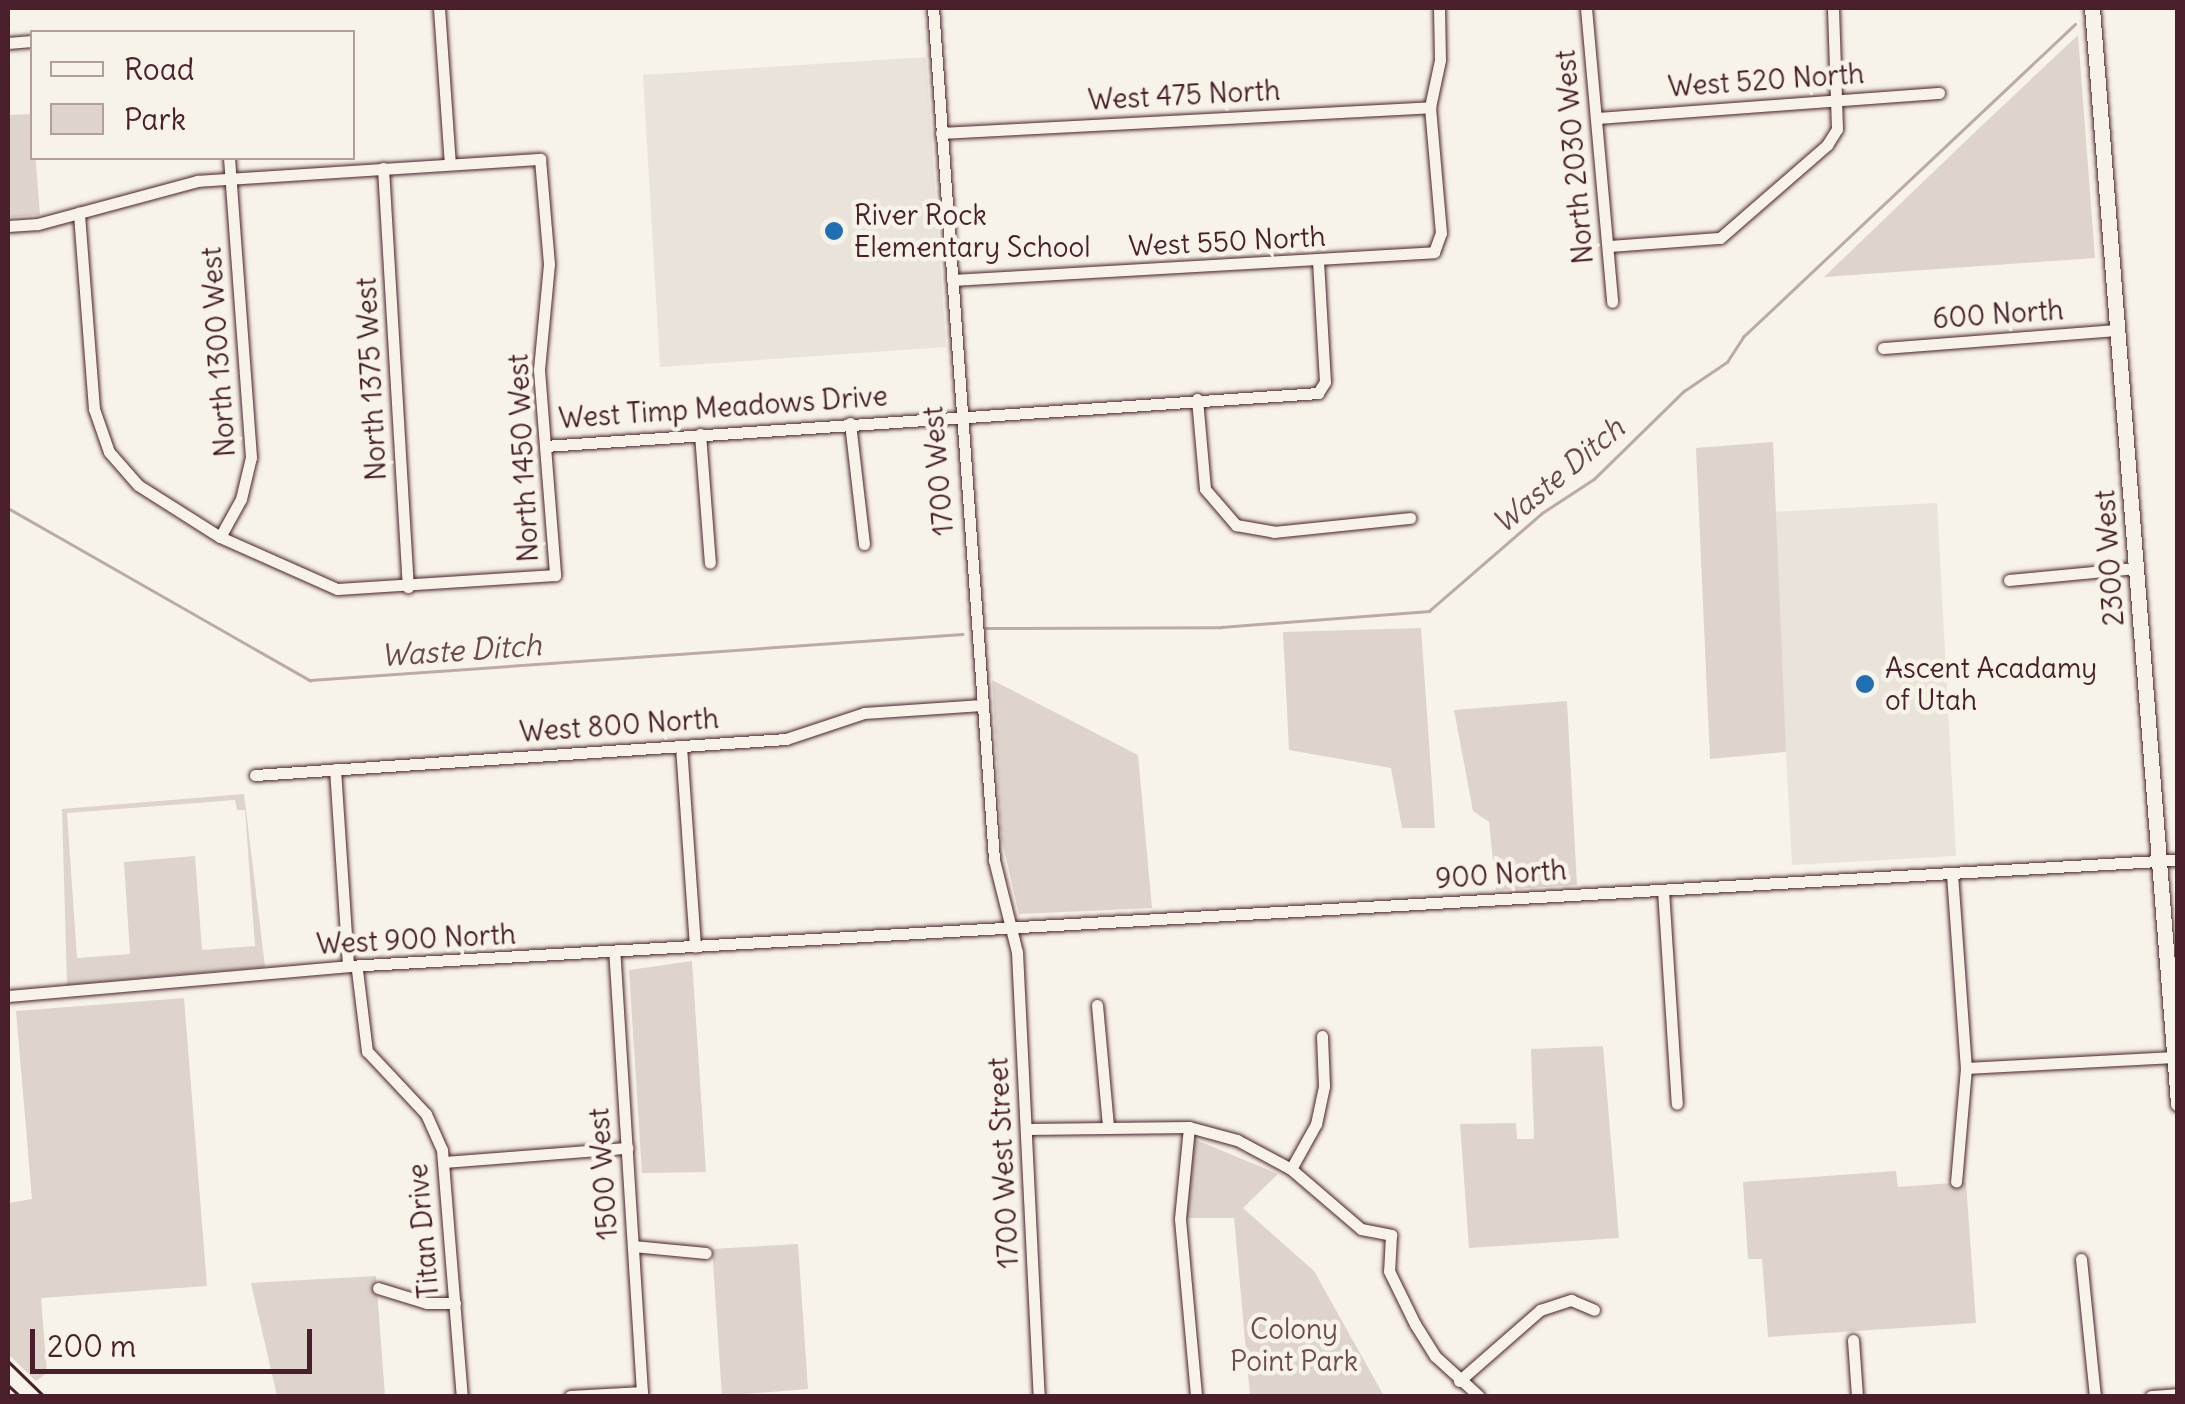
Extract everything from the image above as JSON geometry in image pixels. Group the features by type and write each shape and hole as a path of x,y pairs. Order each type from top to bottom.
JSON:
{"main road":[{"name":"2300 West","path":"2092,8 2178,1104"}],"street":[{"path":"8,226 231,177 450,164 439,8"},
{"name":"1700 West","path":"932,8 994,860 1012,928"},
{"path":"1430,107 1440,60 1439,8"},
{"name":"North 2030 West","path":"1586,8 1612,302"},
{"path":"1608,246 1720,238 1735,231 1837,129 1833,8"},
{"name":"West 520 North","path":"1596,118 1939,93"},
{"name":"West 475 North","path":"941,133 1430,107"},
{"name":"West 550 North","path":"952,280 1424,255 1440,244 1430,107"},
{"name":"North 1450 West","path":"408,586 555,575 539,370 549,264 540,159 450,164"},
{"name":"North 1300 West","path":"220,537 241,499 251,457 230,160"},
{"name":"North 1375 West","path":"384,168 408,586"},
{"path":"79,213 94,409 118,464 138,486 220,537 319,584 356,590 408,586"},
{"name":"West Timp Meadows Drive","path":"545,446 1324,391 1318,261"},
{"name":"600 North","path":"1884,348 2117,330"},
{"path":"1196,400 1202,479 1226,519 1259,532 1410,518"},
{"path":"850,423 864,544"},
{"path":"700,434 710,563"},
{"path":"2009,580 2135,568"},
{"name":"West 800 North","path":"256,774 786,739 864,714 982,705"},
{"path":"680,746 695,947"},
{"name":"Titan Drive","path":"335,769 353,968 367,1051 426,1114 443,1162 462,1396"},
{"name":"900 North","path":"826,939 2178,860"},
{"path":"1952,874 1966,1068 1956,1182"},
{"path":"1663,890 1677,1104"},
{"name":"1700 West Street","path":"1012,928 1027,1128 1039,1396"},
{"name":"West 900 North","path":"8,996 353,968 826,939"},
{"name":"1500 West","path":"570,1396 642,1392 614,953"},
{"path":"1097,1005 1108,1125"},
{"path":"1291,1169 1316,1124 1324,1086 1322,1036"},
{"path":"1966,1068 2174,1057"},
{"path":"1027,1128 1189,1128 1237,1140 1291,1169 1362,1229 1391,1235 1389,1271 1435,1356 1478,1396"},
{"path":"1189,1128 1180,1219 1196,1396"},
{"path":"443,1162 627,1148"},
{"path":"633,1246 706,1253"},
{"path":"2081,1258 2094,1396"},
{"path":"378,1288 455,1303"},
{"path":"1460,1381 1540,1310 1571,1300 1594,1310"},
{"path":"1854,1340 1858,1396"},
{"path":"2151,1396 2178,1394"}],"shaded area":[{"path":"926,57 946,347 660,367 643,75"},
{"name":"Ascent Acadamy of Utah","path":"1937,503 1956,856 1792,865 1773,512"}],"green space":[{"path":"2078,35 2095,258 1824,277 1974,133"},
{"path":"30,114 30,160 36,160 40,215 8,217 8,115"},
{"path":"1773,442 1786,752 1710,759 1696,448"},
{"path":"1421,628 1435,828 1402,828 1391,768 1289,750 1283,632"},
{"path":"992,680 1138,755 1152,908 1019,914 1001,836"},
{"path":"1567,701 1577,885 1496,890 1489,822 1473,811 1454,710"},
{"path":"244,794 265,967 67,985 62,809","holes":["235,800 237,810 245,810 255,946 202,950 195,856 124,862 130,954 77,958 67,813"]},
{"path":"692,961 706,1172 642,1173 629,970"},
{"path":"184,998 207,1286 41,1298 47,1373 36,1381 8,1354 8,1203 32,1199 16,1011"},
{"path":"1603,1046 1619,1238 1469,1248 1460,1124 1516,1123 1517,1139 1534,1139 1531,1049"},
{"name":"Colony Point Park","path":"1194,1139 1278,1174 1243,1208 1314,1271 1384,1396 1250,1396 1234,1218 1186,1218"},
{"path":"1896,1171 1898,1187 1966,1182 1976,1323 1768,1337 1762,1259 1748,1259 1743,1182"},
{"path":"798,1244 808,1389 722,1396 712,1249"},
{"path":"376,1276 385,1396 277,1396 251,1283"}],"waterway":[{"name":"Waste Ditch","path":"986,628 1221,627 1429,611 1542,513 1594,479 1684,391 1727,362 1743,337 2075,24"},
{"name":"Waste Ditch","path":"8,508 310,680 962,634"}],"railway":[{"path":"8,1361 44,1396"},
{"path":"8,1385 20,1396"}],"place":[{"name":"River Rock Elementary School","path":"834,231"},
{"name":"Ascent Acadamy of Utah","path":"1865,684"}]}
